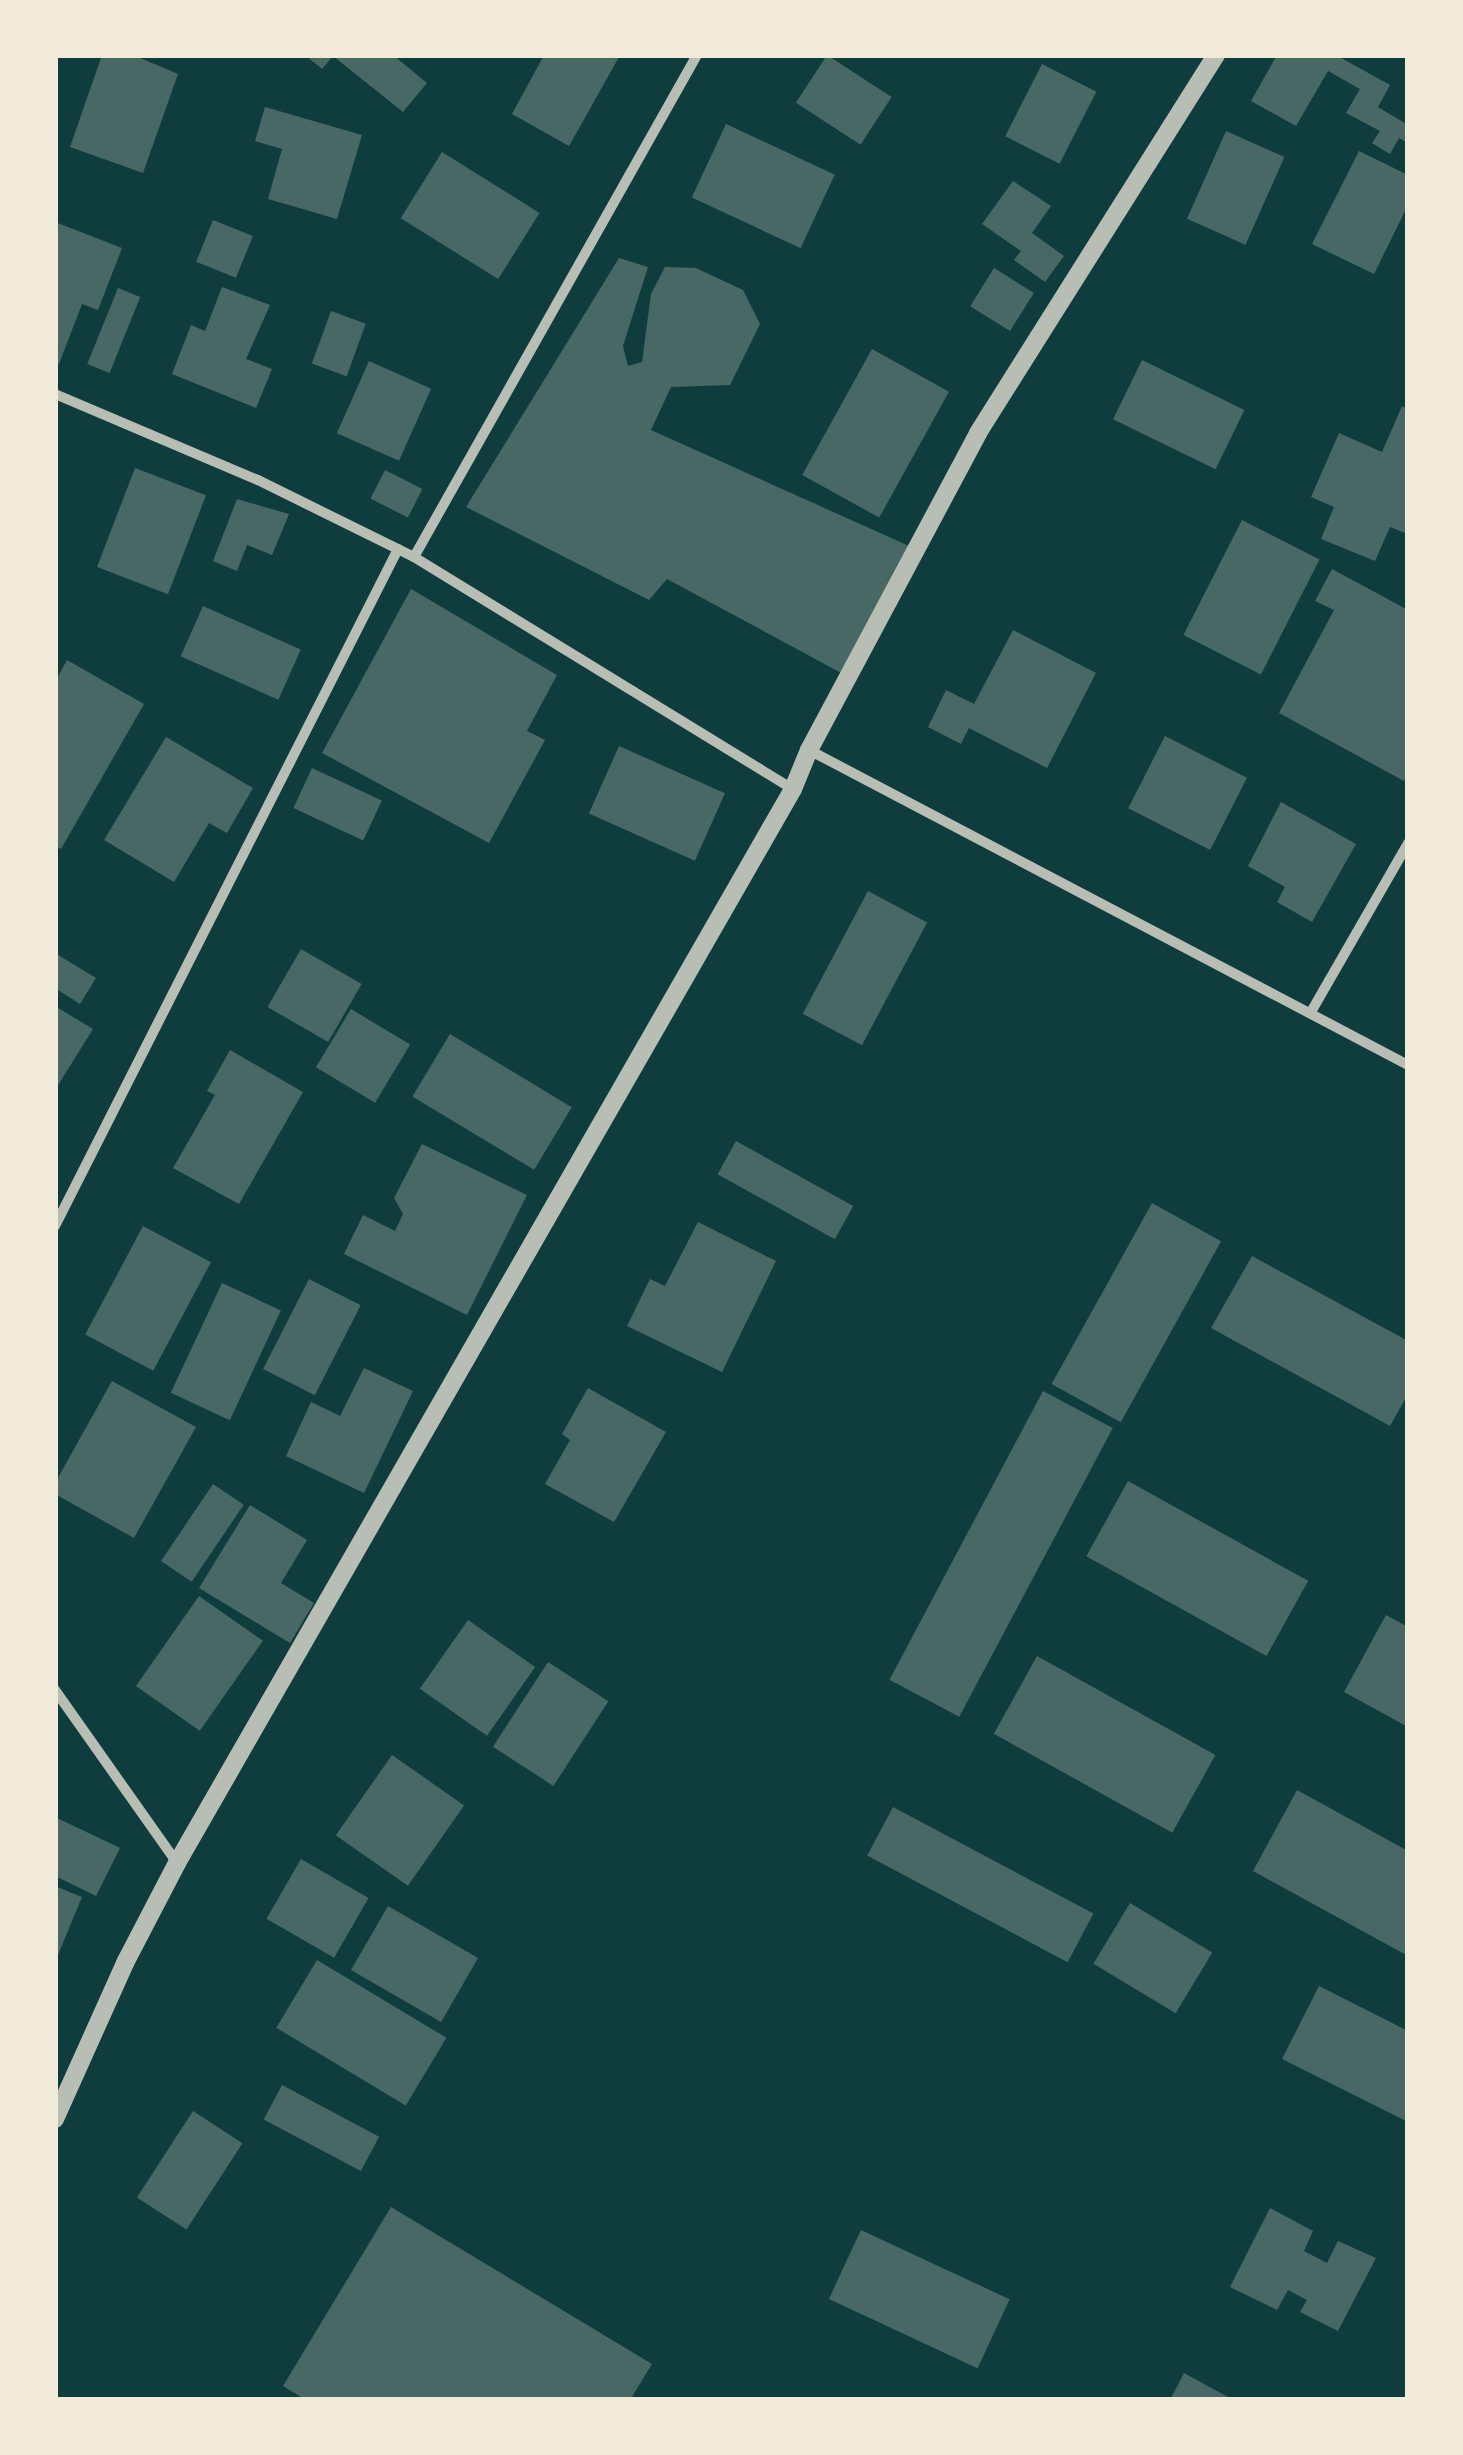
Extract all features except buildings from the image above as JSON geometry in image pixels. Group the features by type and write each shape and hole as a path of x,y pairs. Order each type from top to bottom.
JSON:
{"street":[{"path":"414,557 697,55"},
{"path":"55,2119 125,1963 177,1863 794,789 809,750 978,433 1216,55"},
{"path":"55,394 258,480 414,557 794,789"},
{"path":"55,1226 398,549"},
{"path":"809,750 1408,1064"},
{"path":"1311,1012 1408,843"},
{"path":"55,1690 177,1863"}]}
